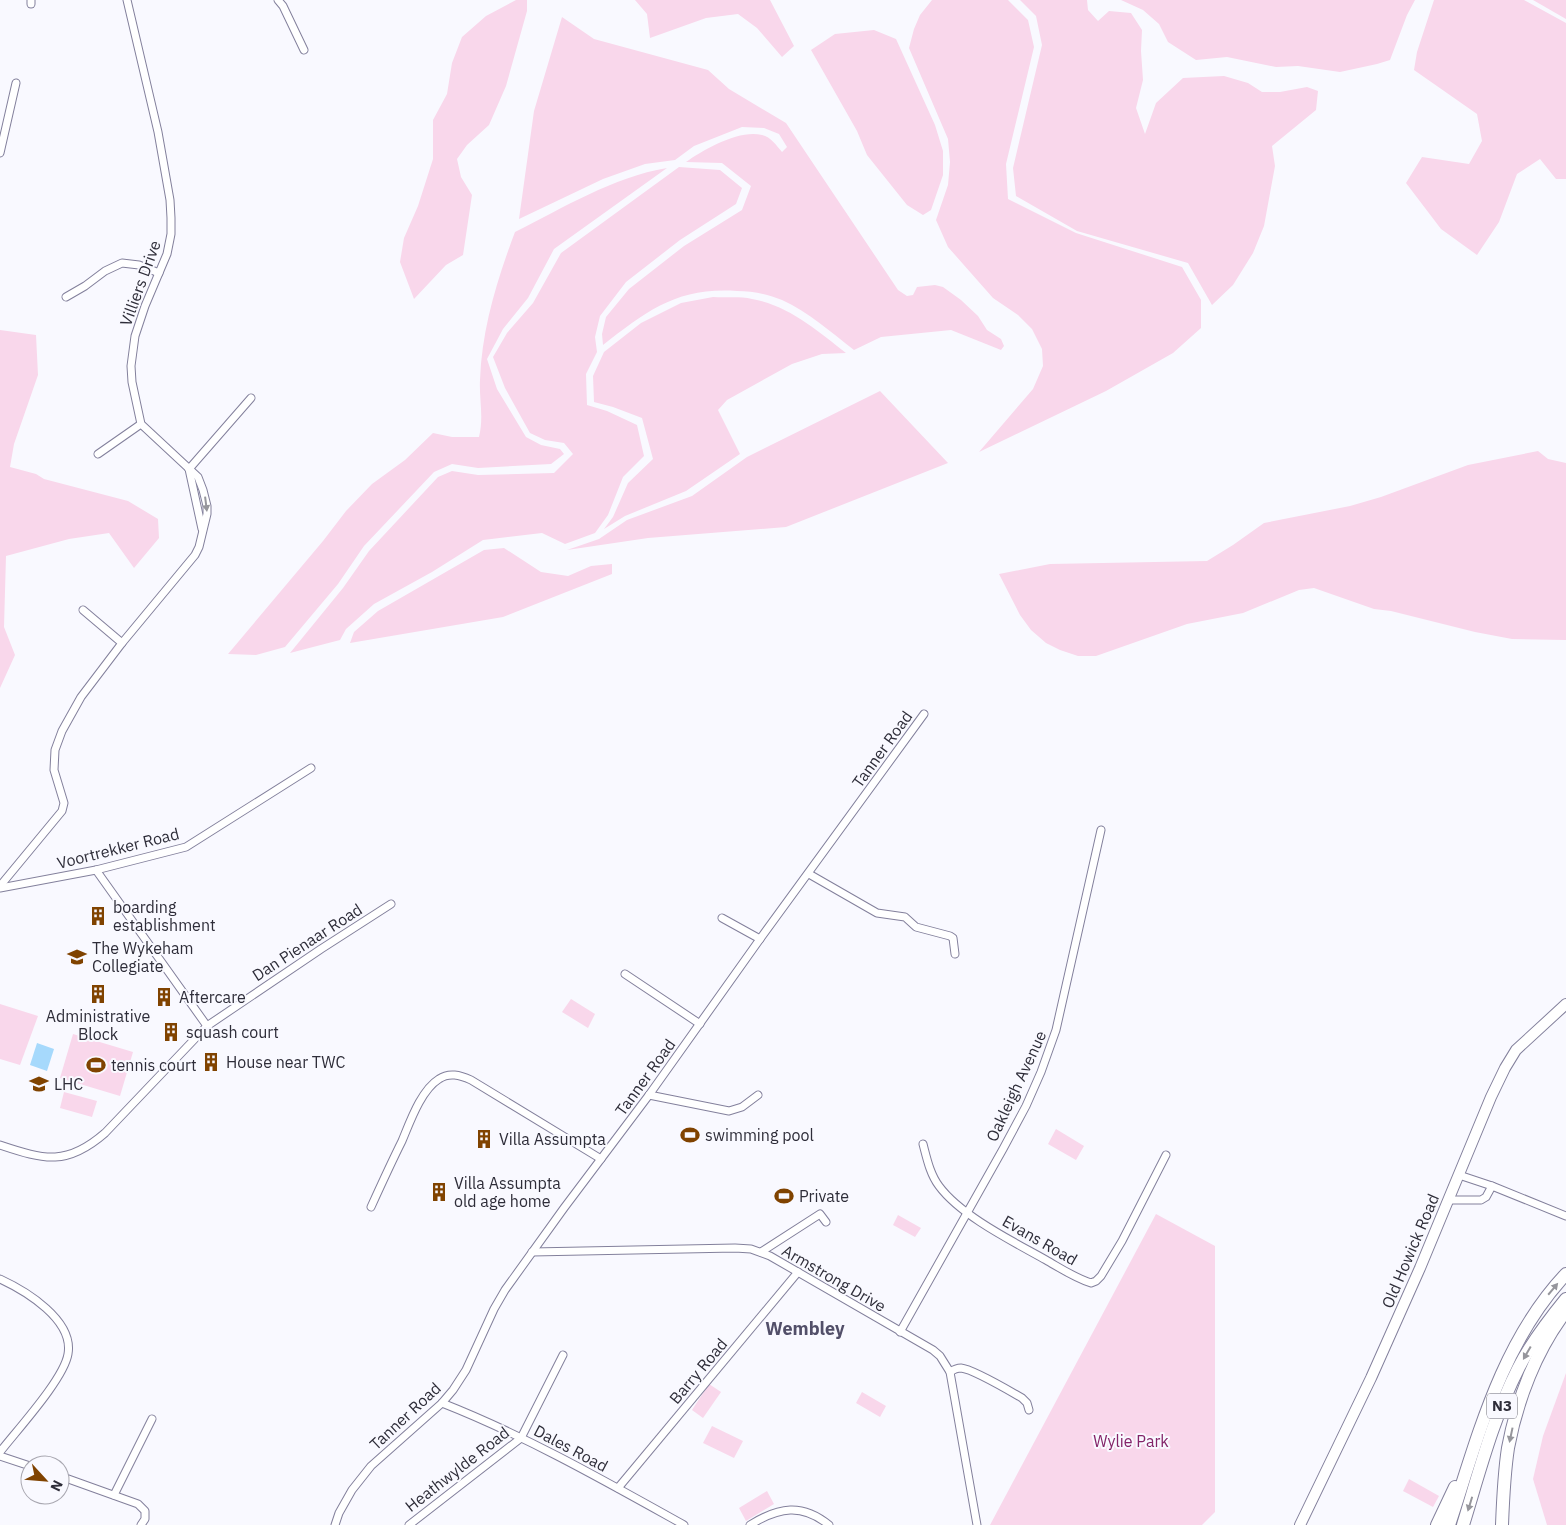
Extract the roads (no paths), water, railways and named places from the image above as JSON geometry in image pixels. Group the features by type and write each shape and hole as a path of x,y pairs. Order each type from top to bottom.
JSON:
{"highway":[{"name":"N3","path":"1450,1525 1497,1384 1517,1342 1547,1296 1566,1274"},
{"name":"N3","path":"1463,1525 1492,1433 1518,1369 1534,1342 1566,1299"},
{"path":"1502,1525 1504,1478 1508,1450 1518,1410 1534,1367 1550,1335 1566,1311"},
{"path":"1437,1525 1488,1408"}],"main road":[{"name":"Old Howick Road","path":"1300,1525 1371,1378 1491,1097 1510,1058 1525,1041 1566,1004"}],"street":[{"name":"Villiers Drive","path":"127,0 158,132 170,200 170,245 140,321 133,352 132,382 141,424"},
{"path":"278,0 304,50"},
{"path":"0,153 16,83"},
{"path":"66,297 105,271 122,263 139,265 159,273"},
{"path":"189,469 251,398"},
{"path":"0,887 62,810 64,803 54,770 55,750 59,738 81,697 122,643 186,567 199,547 207,514 206,499 198,477 141,424 98,454"},
{"path":"83,610 122,643"},
{"name":"Tanner Road","path":"335,1525 339,1513 352,1490 371,1466 442,1403 466,1370 500,1298 532,1252 649,1095 924,714"},
{"name":"Voortrekker Road","path":"0,887 96,870 186,847 311,768"},
{"name":"Oakleigh Avenue","path":"900,1332 1026,1106 1052,1044 1101,830"},
{"path":"96,870 207,1026"},
{"path":"809,874 877,913 905,917 916,927 950,936 953,938 955,954"},
{"name":"Dan Pienaar Road","path":"0,1145 44,1157 67,1156 88,1147 105,1133 207,1026 391,904"},
{"path":"722,918 760,939"},
{"path":"626,974 700,1024"},
{"path":"371,1206 418,1104 433,1083 440,1077 448,1075 461,1075 471,1080 601,1159"},
{"path":"649,1095 728,1111 742,1107 758,1095"},
{"name":"Evans Road","path":"923,1144 930,1169 937,1183 966,1212 1028,1250 1085,1281 1093,1282 1100,1276 1122,1241 1166,1155"},
{"path":"1459,1175 1492,1186 1566,1216"},
{"path":"1448,1200 1481,1200 1486,1197 1492,1186"},
{"path":"761,1252 820,1214 826,1222"},
{"name":"Armstrong Drive","path":"532,1252 734,1248 761,1252 940,1356 950,1372 977,1525"},
{"name":"Barry Road","path":"618,1488 798,1272"},
{"path":"0,1279 34,1297 47,1310 64,1330 69,1348 67,1361 58,1377 0,1452"},
{"name":"Heathwylde Road","path":"409,1525 521,1438 563,1355"},
{"path":"950,1372 962,1368 974,1373 1022,1398 1027,1403 1029,1410"},
{"name":"Dales Road","path":"442,1403 521,1438 618,1488 684,1525"},
{"path":"114,1495 152,1419"},
{"path":"0,1456 20,1463"},
{"path":"70,1480 138,1504 145,1511 145,1519 141,1525"},
{"path":"750,1525 776,1512 794,1510 806,1511 818,1516 829,1525"}],"water":[{"path":"37,1043 54,1049 47,1071 30,1065"}],"place":[{"name":"boarding establishment","path":"98,916"},
{"name":"The Wykeham Collegiate","path":"77,957"},
{"name":"Administrative Block","path":"98,994"},
{"name":"Aftercare","path":"164,997"},
{"name":"squash court","path":"171,1032"},
{"name":"House near TWC","path":"211,1062"},
{"name":"tennis court","path":"96,1065"},
{"name":"LHC","path":"39,1084"},
{"name":"swimming pool","path":"690,1135"},
{"name":"Villa Assumpta","path":"484,1139"},
{"name":"Villa Assumpta old age home","path":"439,1192"},
{"name":"Private","path":"784,1196"}],"district":[{"name":"Wembley","path":"805,1329"}],"park label":[{"name":"Wylie Park","path":"1131,1441"}]}
